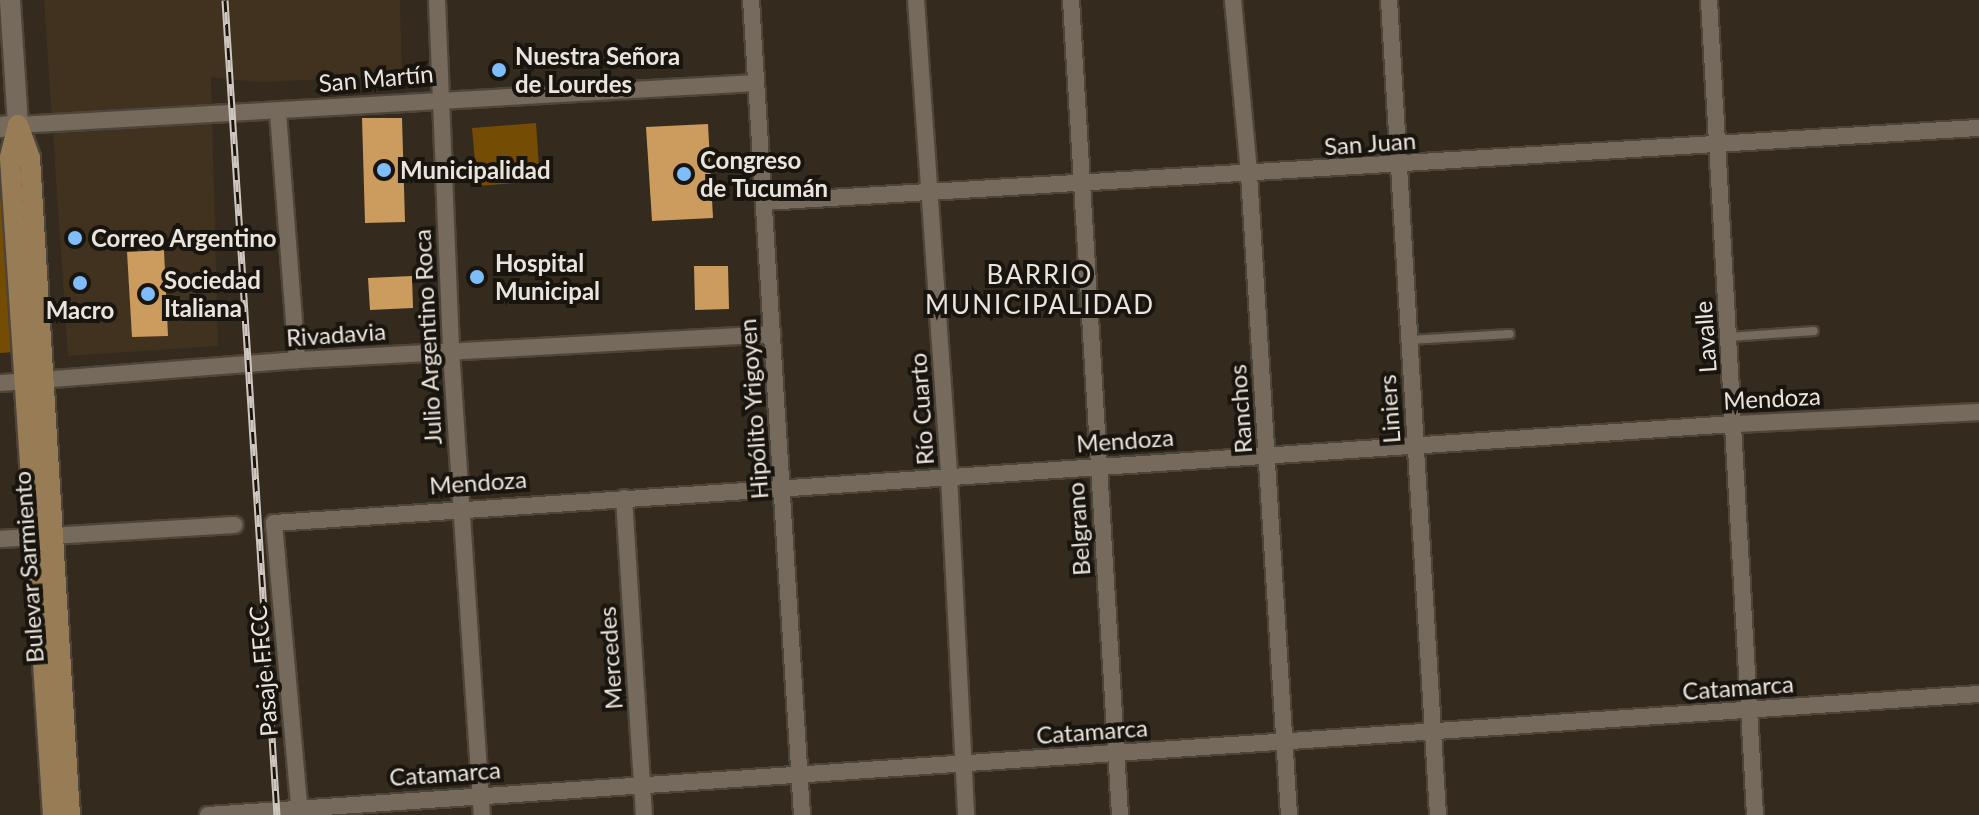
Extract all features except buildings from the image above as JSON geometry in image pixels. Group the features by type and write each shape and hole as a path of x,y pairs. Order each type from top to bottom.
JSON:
{"main road":[{"name":"Bulevar Sarmiento","path":"9,126 30,158 33,381 70,815"},
{"name":"Bulevar Sarmiento","path":"44,535 53,815"}],"street":[{"name":"Bulevar Sarmiento","path":"9,126 10,0"},
{"name":"Julio Argentino Roca","path":"437,0 438,98 451,351 482,815"},
{"name":"Hipólito Yrigoyen","path":"751,0 802,815"},
{"name":"Río Cuarto","path":"916,0 949,476 966,815"},
{"name":"Belgrano","path":"1071,0 1120,815"},
{"name":"Ranchos","path":"1233,0 1249,174 1289,815"},
{"name":"Liniers","path":"1389,0 1438,815"},
{"name":"Lavalle","path":"1709,0 1755,815"},
{"name":"San Martín","path":"9,126 278,113 438,98 756,83"},
{"path":"278,113 297,360"},
{"name":"San Juan","path":"764,202 1979,128"},
{"name":"Rivadavia","path":"0,383 297,360 772,334"},
{"name":"Mendoza","path":"274,523 462,507 1734,424 1979,412"},
{"name":"Mercedes","path":"624,498 644,815"},
{"name":"Pasaje FFCC","path":"274,523 299,812"},
{"path":"0,539 235,525"},
{"name":"Catamarca","path":"208,815 299,812 480,794 962,766 1979,694"}],"lane":[{"path":"1729,337 1814,331"},
{"path":"1408,340 1510,334"}],"shaded area":[{"path":"44,0 400,0 402,76 259,82 211,77 218,346 68,356"},
{"path":"536,123 540,181 477,186 472,128"},
{"path":"0,154 14,352 0,353"}],"railway":[{"path":"225,0 277,815"}],"place":[{"name":"Nuestra Señora de Lourdes","path":"499,70"},
{"name":"Municipalidad","path":"384,170"},
{"name":"Congreso de Tucumán","path":"684,174"},
{"name":"Correo Argentino","path":"75,238"},
{"name":"Hospital Municipal","path":"477,277"},
{"name":"Macro","path":"80,283"},
{"name":"Sociedad Italiana","path":"148,294"}],"district":[{"name":"BARRIO MUNICIPALIDAD","path":"1040,290"}]}
